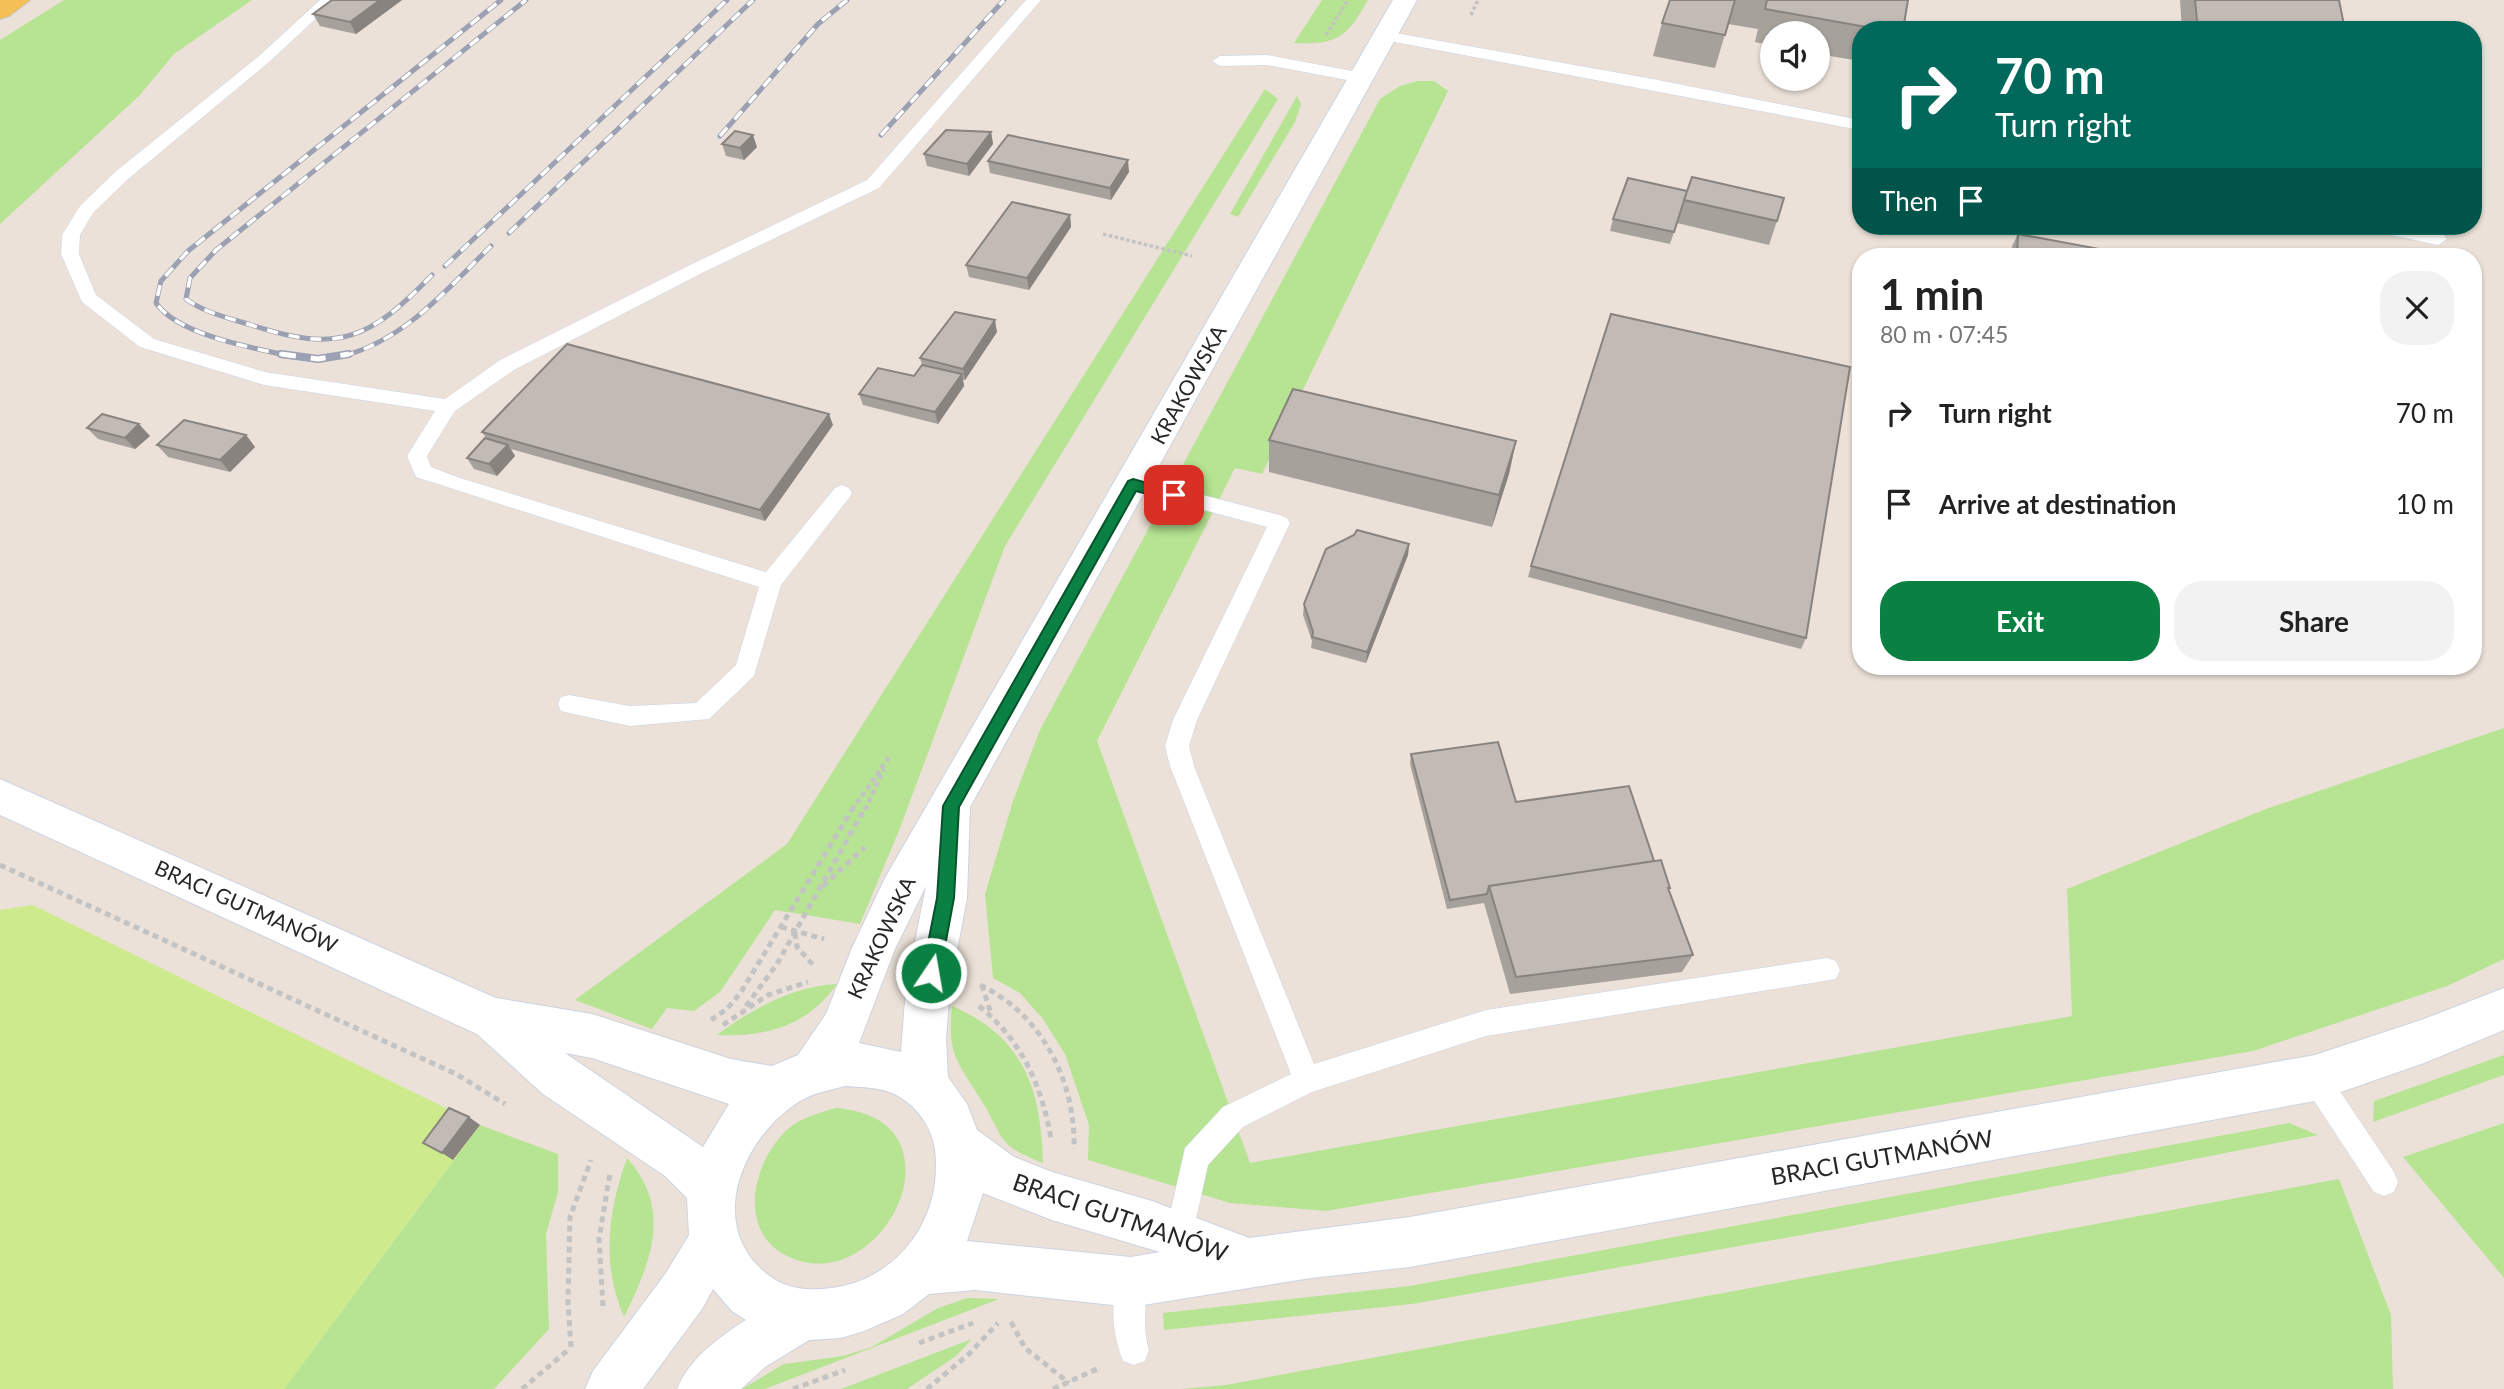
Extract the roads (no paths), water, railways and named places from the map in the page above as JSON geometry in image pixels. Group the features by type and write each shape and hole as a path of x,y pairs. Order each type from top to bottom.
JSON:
{"main road":[{"path":"0,11 18,0"}],"street":[{"name":"KRAKOWSKA","path":"714,1239 710,1215 713,1190 725,1152 748,1117 796,1080 843,1027 846,976 951,806 1405,0"},
{"name":"BRACI GUTMANÓW","path":"0,796 493,1019 592,1036 730,1082 796,1080"},
{"name":"KRAKOWSKA","path":"925,1087 923,1038 931,973 946,898 951,806"},
{"name":"BRACI GUTMANÓW","path":"919,1270 975,1265 1020,1290 1131,1282 1248,1262 1410,1242 2315,1078 2424,1041 2504,1009"},
{"name":"BRACI GUTMANÓW","path":"493,1019 559,1078 682,1159 713,1190"},
{"path":"714,1239 725,1267 744,1291 770,1307 800,1315 842,1314 883,1299 919,1270 941,1241 956,1210 962,1177 960,1146 947,1113 925,1087 901,1072 875,1064 845,1064 796,1080"},
{"name":"BRACI GUTMANÓW","path":"960,1146 998,1175 1180,1236 1248,1262"},
{"path":"624,1371 684,1292 714,1239"},
{"path":"704,1389 747,1349 800,1315"}],"lane":[{"path":"329,0 264,59 121,176 86,210 71,235 70,254 88,298 146,343 264,378 448,406"},
{"path":"771,582 423,472 417,456 448,406 507,365 698,268 873,184 1034,0"},
{"path":"1384,36 1653,84 1852,123"},
{"path":"1220,61 1267,60 1363,78"},
{"path":"2418,235 2438,239"},
{"path":"1133,484 1280,523 1185,720 1177,746 1182,766 1307,1080"},
{"path":"569,704 630,716 701,712 746,670 771,582 842,493"},
{"path":"1180,1236 1195,1158 1233,1117 1307,1080 1486,1023 1827,970"},
{"path":"2315,1078 2384,1182"},
{"path":"1131,1282 1128,1332 1134,1350"}],"railway":[{"path":"290,356 217,338 181,324 156,303 161,281 188,251 501,0"},
{"path":"432,275 410,297 371,327 331,339 281,334 217,315 186,299 190,278 216,250 526,0"},
{"path":"445,266 727,0"},
{"path":"509,233 753,0"},
{"path":"720,136 818,24 847,0"},
{"path":"881,135 1004,0"},
{"path":"348,354 386,338 405,326 491,246"},
{"path":"281,354 318,359 348,354"},
{"path":"343,356 348,354"}]}
